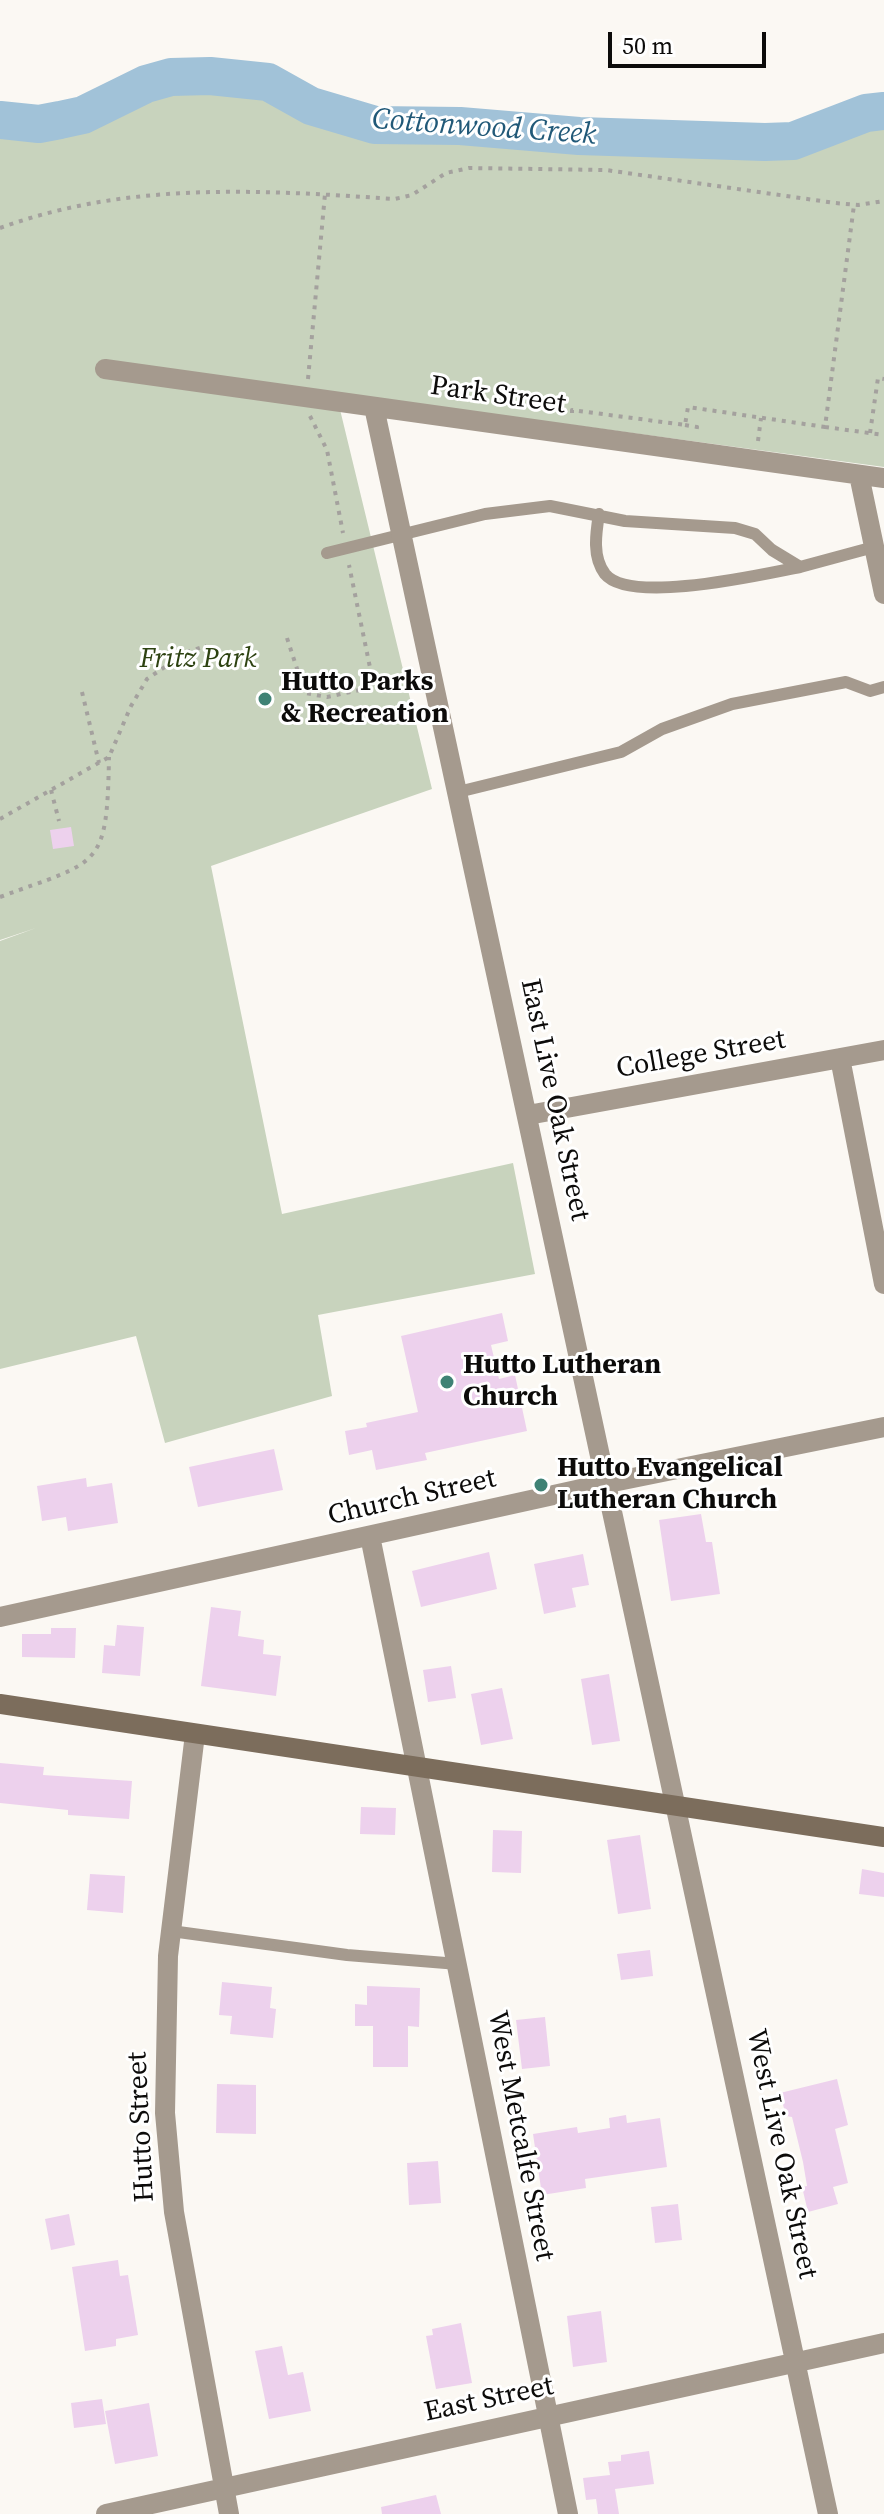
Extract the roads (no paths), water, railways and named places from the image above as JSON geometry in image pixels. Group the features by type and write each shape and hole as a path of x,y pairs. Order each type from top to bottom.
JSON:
{"main road":[{"path":"0,1704 884,1837"}],"street":[{"name":"Park Street","path":"105,369 884,478"},
{"name":"East Live Oak Street","path":"374,407 678,1806"},
{"path":"859,475 884,594"},
{"name":"College Street","path":"528,1115 884,1050"},
{"path":"840,1058 884,1284"},
{"name":"Church Street","path":"0,1617 608,1483 884,1427"},
{"name":"West Metcalfe Street","path":"370,1536 420,1767 546,2416 568,2514"},
{"name":"Hutto Street","path":"195,1734 171,1931 166,2127 174,2212 229,2514"},
{"name":"West Live Oak Street","path":"678,1806 828,2514"},
{"name":"East Street","path":"106,2514 884,2343"}],"lane":[{"path":"327,553 485,514 550,506 625,521 735,528 755,534 772,550 800,567"},
{"path":"599,514 595,539 598,559 606,576 626,586 711,584 800,567 874,547"},
{"path":"458,792 621,752 662,729 732,704 846,682 870,691 884,687"},
{"path":"171,1931 347,1955 458,1964"}],"waterway":[{"name":"Cottonwood Creek","path":"0,120 39,124 60,120 83,115 146,84 171,77 210,76 268,82 311,106 375,125 460,126 579,136 793,141 866,113 884,111"}],"place":[{"name":"Hutto Parks & Recreation","path":"265,699"},
{"name":"Hutto Lutheran Church","path":"447,1382"},
{"name":"Hutto Evangelical Lutheran Church","path":"541,1485"}],"park label":[{"name":"Fritz Park","path":"198,660"}]}
